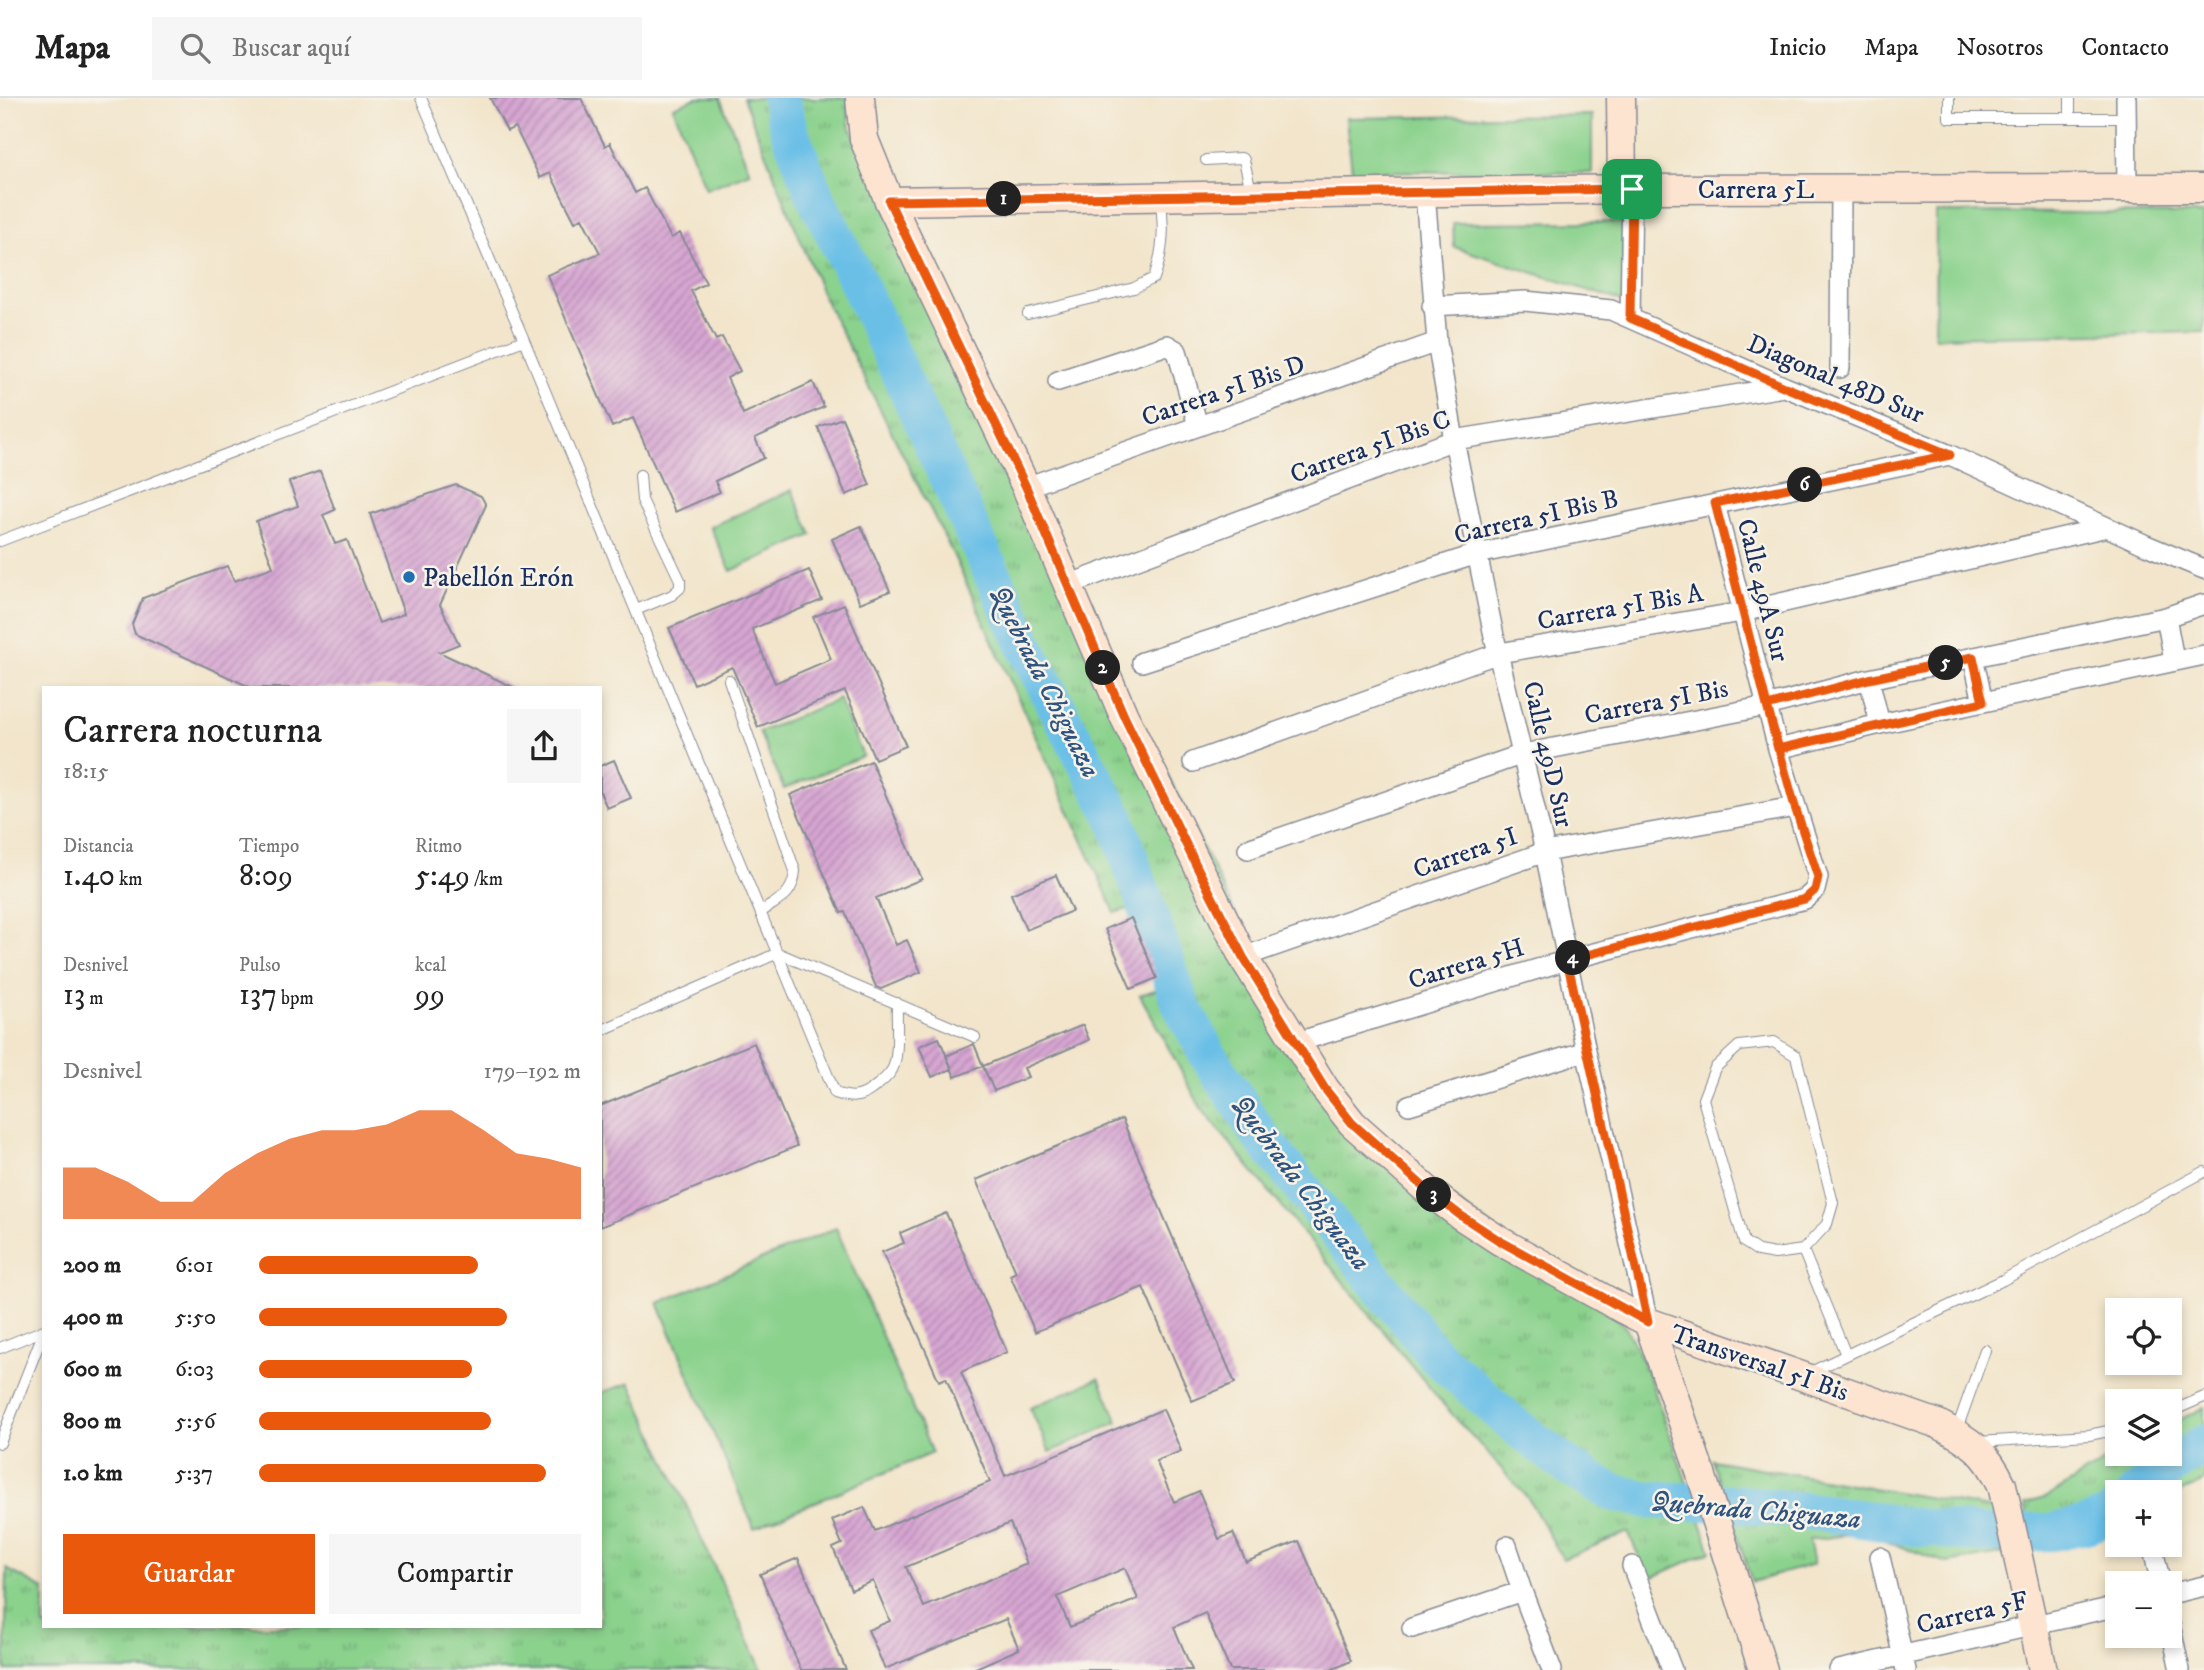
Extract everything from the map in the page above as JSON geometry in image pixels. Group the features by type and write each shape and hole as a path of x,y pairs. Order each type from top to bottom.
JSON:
{"street":[{"name":"Transversal 5I Bis","path":"860,98 864,139 889,201 1026,487 1124,716 1243,957 1294,1042 1325,1089 1352,1123 1426,1189 1460,1215 1500,1241 1648,1322 1938,1424 1963,1438"},
{"path":"1621,98 1627,189 1630,318"},
{"path":"2126,98 2127,188"},
{"name":"Carrera 5L","path":"889,201 1627,189 2204,188"},
{"path":"1840,368 1841,189"},
{"name":"Calle 49D Sur","path":"1424,192 1437,342 1454,440 1477,554 1565,941 1586,1051 1648,1322"},
{"name":"Diagonal 48D Sur","path":"1433,306 1525,301 1611,310 1785,387 1950,455 2204,569"},
{"name":"Carrera 5I Bis D","path":"1026,487 1437,342"},
{"path":"1058,381 1167,345 1177,351 1199,426"},
{"name":"Carrera 5I Bis C","path":"1068,585 1454,440 1785,387"},
{"name":"Carrera 5I Bis B","path":"1142,662 1477,554 1950,455"},
{"name":"Calle 49A Sur","path":"1715,503 1778,749 1818,877 1815,890"},
{"name":"Carrera 5I Bis A","path":"1193,762 1499,653 1742,612 2107,527"},
{"name":"Carrera 5I Bis","path":"1248,849 1523,754 1767,706 1869,679 2166,617 2204,604"},
{"path":"2166,617 2174,660"},
{"path":"1778,749 1880,724 2204,654"},
{"path":"1973,657 1983,702"},
{"path":"1869,679 1880,724"},
{"name":"Carrera 5I","path":"1243,957 1545,852 1795,807"},
{"name":"Carrera 5H","path":"1294,1042 1567,960 1805,899 1815,890"},
{"path":"1409,1105 1586,1051"},
{"path":"1648,1322 1701,1474 1763,1670"},
{"path":"1963,1438 1982,1452 2002,1485 2043,1670"},
{"path":"1507,1546 1552,1670"},
{"path":"1881,1557 1904,1663"},
{"path":"1632,1566 1672,1670"},
{"path":"2182,1591 2204,1586"},
{"path":"1412,1628 1522,1591"},
{"name":"Carrera 5F","path":"1839,1670 1904,1663 2033,1625 2105,1609"},
{"path":"2175,1648 2180,1670"}],"lane":[{"path":"421,98 524,340 835,1093 850,1098 864,1095 883,1081 893,1068 897,1003"},
{"path":"1949,98 1949,118 2126,118"},
{"path":"2070,98 2070,118"},
{"path":"1206,160 1244,160 1252,195"},
{"path":"1028,314 1134,288 1154,278 1161,259 1163,214 1160,197"},
{"path":"0,541 524,340"},
{"path":"636,610 672,595 680,588 680,580 642,500 640,475"},
{"path":"729,680 794,870 794,883 787,893 761,912"},
{"path":"602,1030 778,953 975,1037"},
{"path":"1774,1042 1796,1056 1833,1203 1827,1224 1803,1250 1775,1254 1758,1251 1744,1242 1703,1099 1715,1068 1739,1046 1774,1042"},
{"path":"1802,1376 2003,1280 2204,1172"},
{"path":"1803,1250 1846,1355"},
{"path":"0,1348 42,1331"},
{"path":"0,1443 42,1335"},
{"path":"1985,1350 1963,1438 2089,1435 2105,1432"},
{"path":"2182,1407 2204,1397"}],"green space":[{"path":"696,98 720,98 750,172 706,189 673,107"},
{"path":"743,98 848,98 849,124 1334,1115 1607,1309 1626,1328 1645,1365 1711,1551 1649,1579 1628,1532 1563,1559 1528,1498 1443,1404 1201,1108 1140,995 1164,987 1137,906 1115,913 954,556 824,298"},
{"path":"1592,115 1592,173 1352,171 1346,118"},
{"path":"1936,212 2204,214 2204,332 1935,337"},
{"path":"1623,222 1624,302 1454,247 1453,223"},
{"path":"792,490 812,535 731,571 710,527"},
{"path":"839,699 863,756 784,789 759,732"},
{"path":"836,1228 932,1453 754,1528 658,1303"},
{"path":"1099,1378 1118,1422 1050,1452 1030,1408"},
{"path":"630,1383 762,1670 5,1670 7,1569 42,1588 42,1628 602,1628 602,1392"},
{"path":"2204,1407 2204,1481 2182,1492 2182,1480 2105,1480 2105,1525 2031,1547 2025,1504 2047,1497 2105,1461 2105,1466 2182,1466 2182,1419"},
{"path":"1712,1460 2001,1510 2008,1553 1947,1563 1863,1533 1809,1540 1814,1564 1752,1582"}],"building":[{"path":"490,98 581,98 605,146 610,143 635,193 645,188 671,238 680,233 706,283 691,291 716,340 722,337 740,371 727,378 743,414 813,382 824,407 755,438 764,458 715,481 720,492 675,512 633,418 612,427 547,275 600,253 582,218 575,222 550,173 540,178 515,127 507,131"},
{"path":"842,418 870,485 846,495 818,427"},
{"name":"Pabellón Erón","path":"320,471 335,510 323,515 335,544 347,540 379,623 404,614 370,514 456,485 481,496 486,505 440,605 459,644 439,652 511,686 248,686 135,634 132,624 143,598 227,566 234,581 273,567 256,521 298,506 289,482"},
{"path":"861,526 890,591 860,603 832,539"},
{"path":"809,570 822,600 752,629 775,683 831,659 813,617 844,604 906,746 875,759 845,691 758,727 732,667 694,684 669,628"},
{"path":"614,760 631,798 607,808 602,797 602,765"},
{"path":"871,761 922,879 876,898 896,945 907,940 921,972 881,989 876,987 845,912 841,913 790,795"},
{"path":"1056,875 1072,911 1026,930 1011,894"},
{"path":"1131,918 1157,978 1131,989 1105,929"},
{"path":"1083,1025 1089,1040 1024,1068 1028,1077 994,1091 983,1066"},
{"path":"939,1038 952,1069 932,1077 919,1046"},
{"path":"754,1043 797,1146 602,1226 602,1105"},
{"path":"974,1044 983,1066 955,1077 946,1056"},
{"path":"1122,1119 1235,1383 1192,1401 1143,1287 1035,1332 1010,1275 1016,1272 976,1180"},
{"path":"946,1213 1007,1352 961,1372 1005,1476 1163,1409 1181,1451 1156,1461 1174,1502 1199,1491 1219,1539 1233,1533 1246,1562 1299,1541 1351,1661 1331,1670 1230,1670 1205,1613 1174,1627 1192,1670 971,1670 1019,1649 1006,1619 885,1669 868,1630 890,1621 873,1581 851,1590 833,1548 842,1544 832,1520 864,1507 875,1531 990,1482 946,1378 939,1381 882,1252 904,1243 900,1233","holes":["1010,1523 1027,1564 924,1607 906,1567","1125,1568 1138,1599 1070,1627 1057,1597"]},
{"path":"798,1558 846,1670 801,1670 760,1574"}],"waterway":[{"name":"Quebrada Chiguaza","path":"780,98 789,130 815,196 855,276 1032,660 1115,817 1181,1005 1208,1055 1259,1134 1435,1355 1513,1424 1570,1468 1611,1492 1649,1500 1729,1503 1984,1534 2052,1532 2105,1518"},
{"name":"Quebrada Chiguaza","path":"2154,1480 2204,1443"}],"place":[{"name":"Pabellón Erón","path":"409,577"}],"route":[{"path":"1632,189 889,201 1026,487 1124,716 1197,867 1243,957 1325,1089 1352,1123 1426,1189 1460,1215 1500,1241 1648,1322 1567,960 1805,899 1815,890 1818,877 1795,807 1778,749 1767,706 1869,679 1973,657 1983,702 1778,749 1715,503 1950,455 1785,387 1630,318 1632,189"}]}
